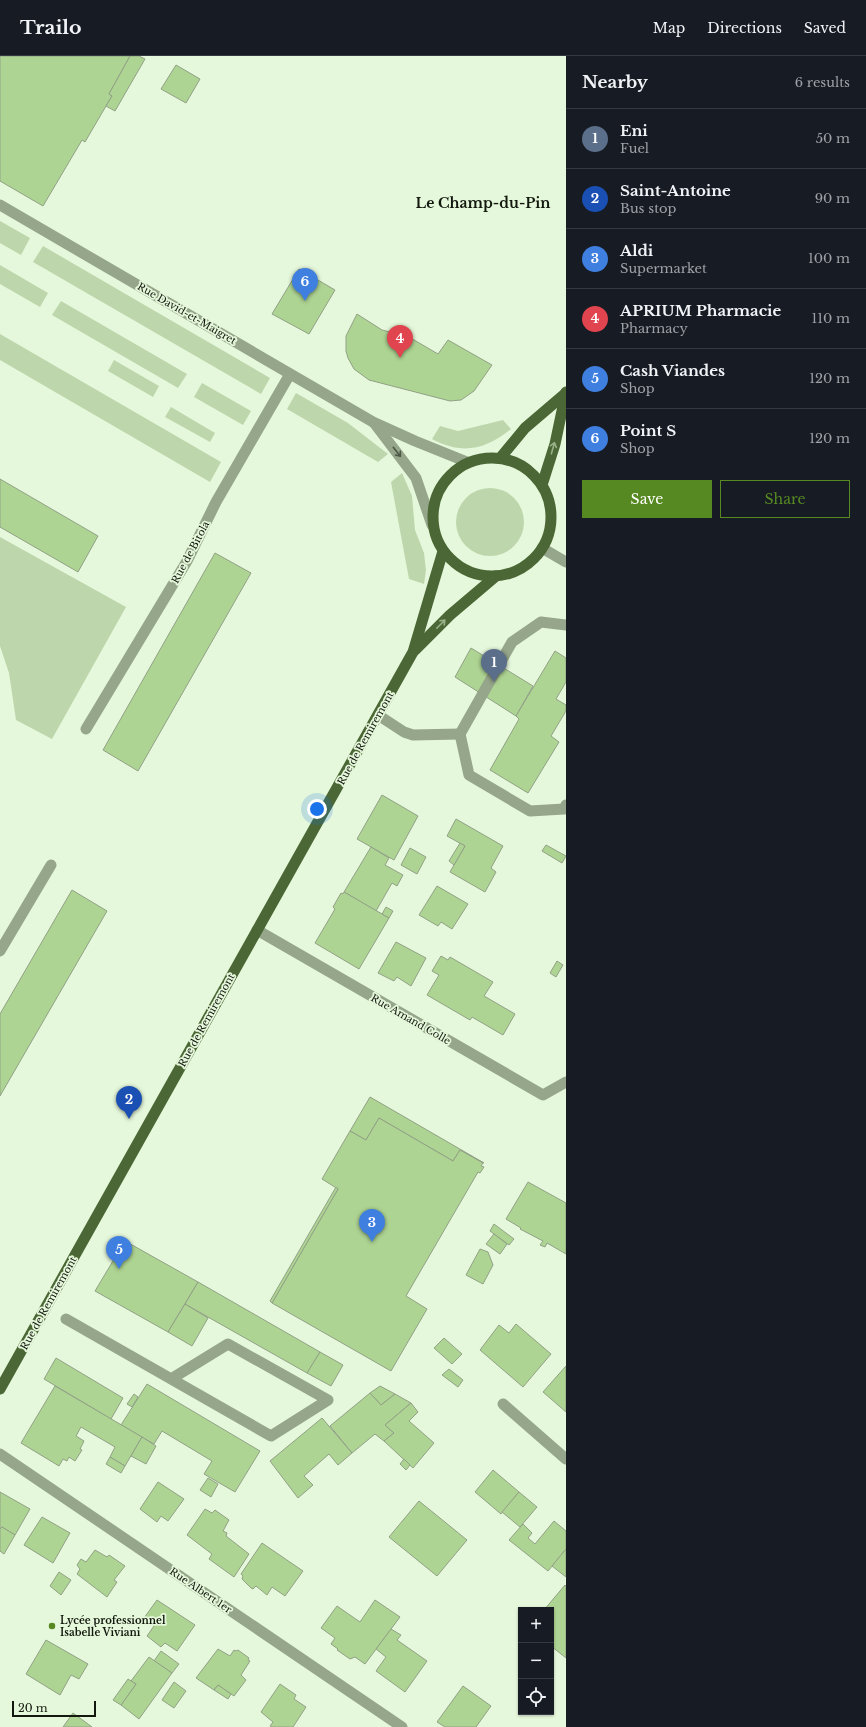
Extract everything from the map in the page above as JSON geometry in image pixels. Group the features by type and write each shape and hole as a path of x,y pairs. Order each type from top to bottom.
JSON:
{"main road":[{"path":"501,458 525,428 566,393"},
{"path":"542,485 555,444 566,393"},
{"path":"488,457 501,458 522,465 533,473 542,485 546,491 550,505 551,527 548,537 537,556 522,568 503,575 483,576 464,570 443,551 434,534 432,525 435,496 449,474 467,462 488,457"},
{"name":"Rue de Remiremont","path":"0,1389 413,652 443,551"},
{"name":"Rue de Remiremont","path":"413,652 450,615 496,576"}],"street":[{"name":"Rue David-et-Maigret","path":"0,205 373,422 467,462"},
{"name":"Rue de Bitola","path":"86,729 187,561 216,502 290,374"},
{"name":"Rue David-et-Maigret","path":"373,422 416,478 432,525"},
{"path":"542,548 566,562"},
{"path":"566,625 541,622 512,642 460,734 468,775 530,811 564,809 566,805"},
{"path":"378,715 404,732 413,735 460,734"},
{"path":"0,951 51,865"},
{"name":"Rue Amand Colle","path":"257,930 543,1095 566,1082"},
{"path":"66,1319 171,1379 271,1436 328,1400 228,1344 171,1379"},
{"path":"504,1404 566,1459"},
{"name":"Rue Albert 1er","path":"0,1454 402,1727"}],"green space":[{"path":"0,221 30,238 21,255 0,243"},
{"path":"43,246 270,378 261,394 33,262"},
{"path":"0,265 48,293 40,307 0,284"},
{"path":"61,301 187,374 178,388 52,315"},
{"path":"0,334 221,462 210,482 0,360"},
{"path":"114,360 159,386 153,397 108,371"},
{"path":"202,383 251,411 243,425 194,397"},
{"path":"296,393 348,423 388,454 378,462 287,409"},
{"path":"171,407 215,433 210,442 165,417"},
{"path":"503,420 511,429 492,442 482,446 473,448 453,447 432,439 440,426 458,431"},
{"path":"402,473 412,496 415,530 424,553 426,570 424,584 409,579 391,482"},
{"path":"490,488 503,491 514,498 521,509 524,522 521,535 514,546 503,553 490,556 477,553 466,546 459,535 456,522 459,509 466,498 477,491"},
{"path":"0,537 126,607 52,739 16,720 9,673 0,646"}],"building":[{"path":"0,56 130,56 109,94 112,96 85,142 82,140 43,206 0,181"},
{"path":"130,56 139,56 145,59 115,111 106,106 112,96 109,94"},
{"path":"176,65 200,79 186,103 161,89"},
{"path":"299,269 335,290 309,334 272,314"},
{"path":"357,314 382,330 409,337 438,354 448,340 492,365 474,391 461,400 450,401 369,380 354,369 346,351 346,336"},
{"path":"0,479 98,536 78,572 0,527"},
{"path":"215,553 251,573 138,771 103,750"},
{"path":"471,648 533,686 516,716 455,677"},
{"path":"555,651 566,658 566,682 556,699 566,705 566,711 551,736 559,742 528,793 490,770 519,719 516,716"},
{"path":"382,795 418,816 394,860 357,839"},
{"path":"456,819 503,846 491,868 496,872 485,892 450,872 465,846 447,836"},
{"path":"460,843 465,846 454,865 449,861"},
{"path":"546,845 566,856 562,863 542,851"},
{"path":"371,847 389,858 385,865 403,875 397,886 392,883 376,911 344,892"},
{"path":"410,848 426,857 417,874 401,865"},
{"path":"437,886 468,904 452,929 441,922 438,926 419,915"},
{"path":"72,890 107,911 0,1096 0,1014"},
{"path":"344,892 389,918 359,969 315,943 335,909 333,907 341,893 343,894"},
{"path":"386,907 393,911 389,918 382,914"},
{"path":"396,942 426,958 411,986 397,977 394,981 378,973"},
{"path":"441,956 448,960 450,957 493,982 484,996 515,1014 503,1035 472,1017 470,1020 427,995 439,975 432,971"},
{"path":"557,961 563,965 556,977 550,973"},
{"path":"370,1097 484,1163 460,1150 453,1161 379,1118 366,1140 350,1131"},
{"path":"379,1118 453,1161 460,1150 483,1163 481,1166 484,1167 480,1173 478,1172 406,1296 427,1309 391,1371 272,1303 338,1189 322,1179 350,1131 366,1140"},
{"path":"528,1182 566,1203 566,1254 547,1243 545,1247 540,1245 543,1241 520,1229 521,1228 506,1219"},
{"path":"336,1187 338,1189 272,1303 270,1301"},
{"path":"494,1224 514,1239 509,1245 490,1231"},
{"path":"494,1234 507,1244 500,1254 486,1244"},
{"path":"125,1241 198,1282 168,1332 95,1291"},
{"path":"480,1249 488,1252 493,1265 483,1284 466,1275"},
{"path":"198,1282 320,1352 307,1373 185,1304"},
{"path":"185,1304 208,1318 192,1346 168,1332"},
{"path":"516,1324 551,1354 523,1387 480,1350 499,1325 509,1333"},
{"path":"444,1338 462,1354 452,1364 434,1348"},
{"path":"320,1352 343,1365 331,1386 307,1373"},
{"path":"56,1358 123,1398 111,1419 44,1379"},
{"path":"566,1366 566,1412 543,1392"},
{"path":"449,1369 463,1380 458,1387 442,1375"},
{"path":"147,1384 260,1451 235,1492 204,1474 212,1461 162,1431 154,1444 121,1425"},
{"path":"55,1386 142,1437 125,1466 110,1457 115,1447 81,1427 76,1436 84,1441 80,1449 82,1450 75,1461 69,1457 67,1461 63,1459 59,1466 21,1443"},
{"path":"380,1386 395,1394 381,1405 370,1393"},
{"path":"370,1393 381,1405 395,1394 411,1403 385,1425 394,1433 384,1441 375,1434 352,1453 330,1426"},
{"path":"134,1394 138,1397 132,1407 127,1404"},
{"path":"411,1403 418,1412 409,1421 434,1443 413,1468 384,1441 394,1433 385,1425"},
{"path":"322,1418 352,1453 338,1465 329,1454 304,1476 313,1485 298,1498 270,1461"},
{"path":"142,1437 156,1446 146,1464 131,1456"},
{"path":"110,1457 125,1466 121,1473 106,1464"},
{"path":"404,1459 410,1465 406,1470 400,1464"},
{"path":"493,1470 519,1492 501,1514 475,1492"},
{"path":"208,1478 218,1484 211,1497 200,1490"},
{"path":"158,1482 184,1499 168,1521 161,1516 157,1522 140,1509"},
{"path":"0,1492 30,1509 15,1535 2,1527 0,1529"},
{"path":"519,1492 537,1507 520,1527 502,1512"},
{"path":"419,1501 467,1540 437,1576 389,1537"},
{"path":"205,1509 212,1513 215,1510 229,1520 223,1531 227,1533 226,1536 249,1554 234,1577 209,1559 212,1554 187,1535"},
{"path":"42,1517 70,1533 53,1563 24,1545"},
{"path":"554,1521 566,1531 566,1549 548,1571 509,1540 523,1524 532,1533 528,1538 535,1544"},
{"path":"2,1527 15,1535 4,1554 0,1551 0,1529"},
{"path":"262,1543 303,1571 285,1596 272,1587 267,1595 256,1586 253,1589 251,1588 242,1579 243,1576 241,1574"},
{"path":"566,1549 566,1577 552,1566"},
{"path":"95,1550 107,1557 109,1555 125,1566 114,1580 117,1582 107,1597 77,1574 80,1569 77,1565 81,1559 86,1562"},
{"path":"59,1572 71,1580 61,1595 50,1586"},
{"path":"565,1585 566,1658 554,1648 554,1607 547,1607"},
{"path":"157,1600 195,1625 177,1651 165,1643 161,1647 147,1636 154,1626 144,1618"},
{"path":"375,1600 400,1617 365,1664 355,1657 350,1659 337,1650 338,1649 331,1644 335,1638 321,1628 337,1606 360,1622"},
{"path":"391,1629 401,1635 397,1640 427,1661 405,1692 376,1671 386,1657 376,1649"},
{"path":"46,1640 88,1664 79,1679 71,1675 60,1695 26,1674"},
{"path":"218,1649 230,1656 234,1650 238,1650 249,1658 248,1660 250,1661 241,1675 246,1680 234,1696 218,1685 214,1690 196,1678"},
{"path":"161,1651 179,1664 172,1673 154,1661"},
{"path":"149,1657 172,1673 139,1719 121,1705 136,1684 131,1681"},
{"path":"128,1679 136,1684 121,1705 113,1700"},
{"path":"174,1682 186,1691 174,1708 162,1700"},
{"path":"280,1684 296,1695 294,1699 306,1707 293,1727 272,1727 270,1726 273,1722 261,1712"},
{"path":"218,1685 231,1694 228,1699 214,1690"},
{"path":"463,1686 491,1706 476,1727 445,1727 437,1722"},
{"path":"73,1713 92,1727 63,1727"}],"place":[{"name":"Point S","path":"305,301"},
{"name":"APRIUM Pharmacie","path":"400,358"},
{"name":"Eni","path":"494,682"},
{"name":"Saint-Antoine","path":"129,1119"},
{"name":"Aldi","path":"372,1242"},
{"name":"Cash Viandes","path":"119,1269"},
{"name":"Lycée professionnel Isabelle Viviani","path":"52,1626"}],"district":[{"name":"Le Champ-du-Pin","path":"483,203"}]}
